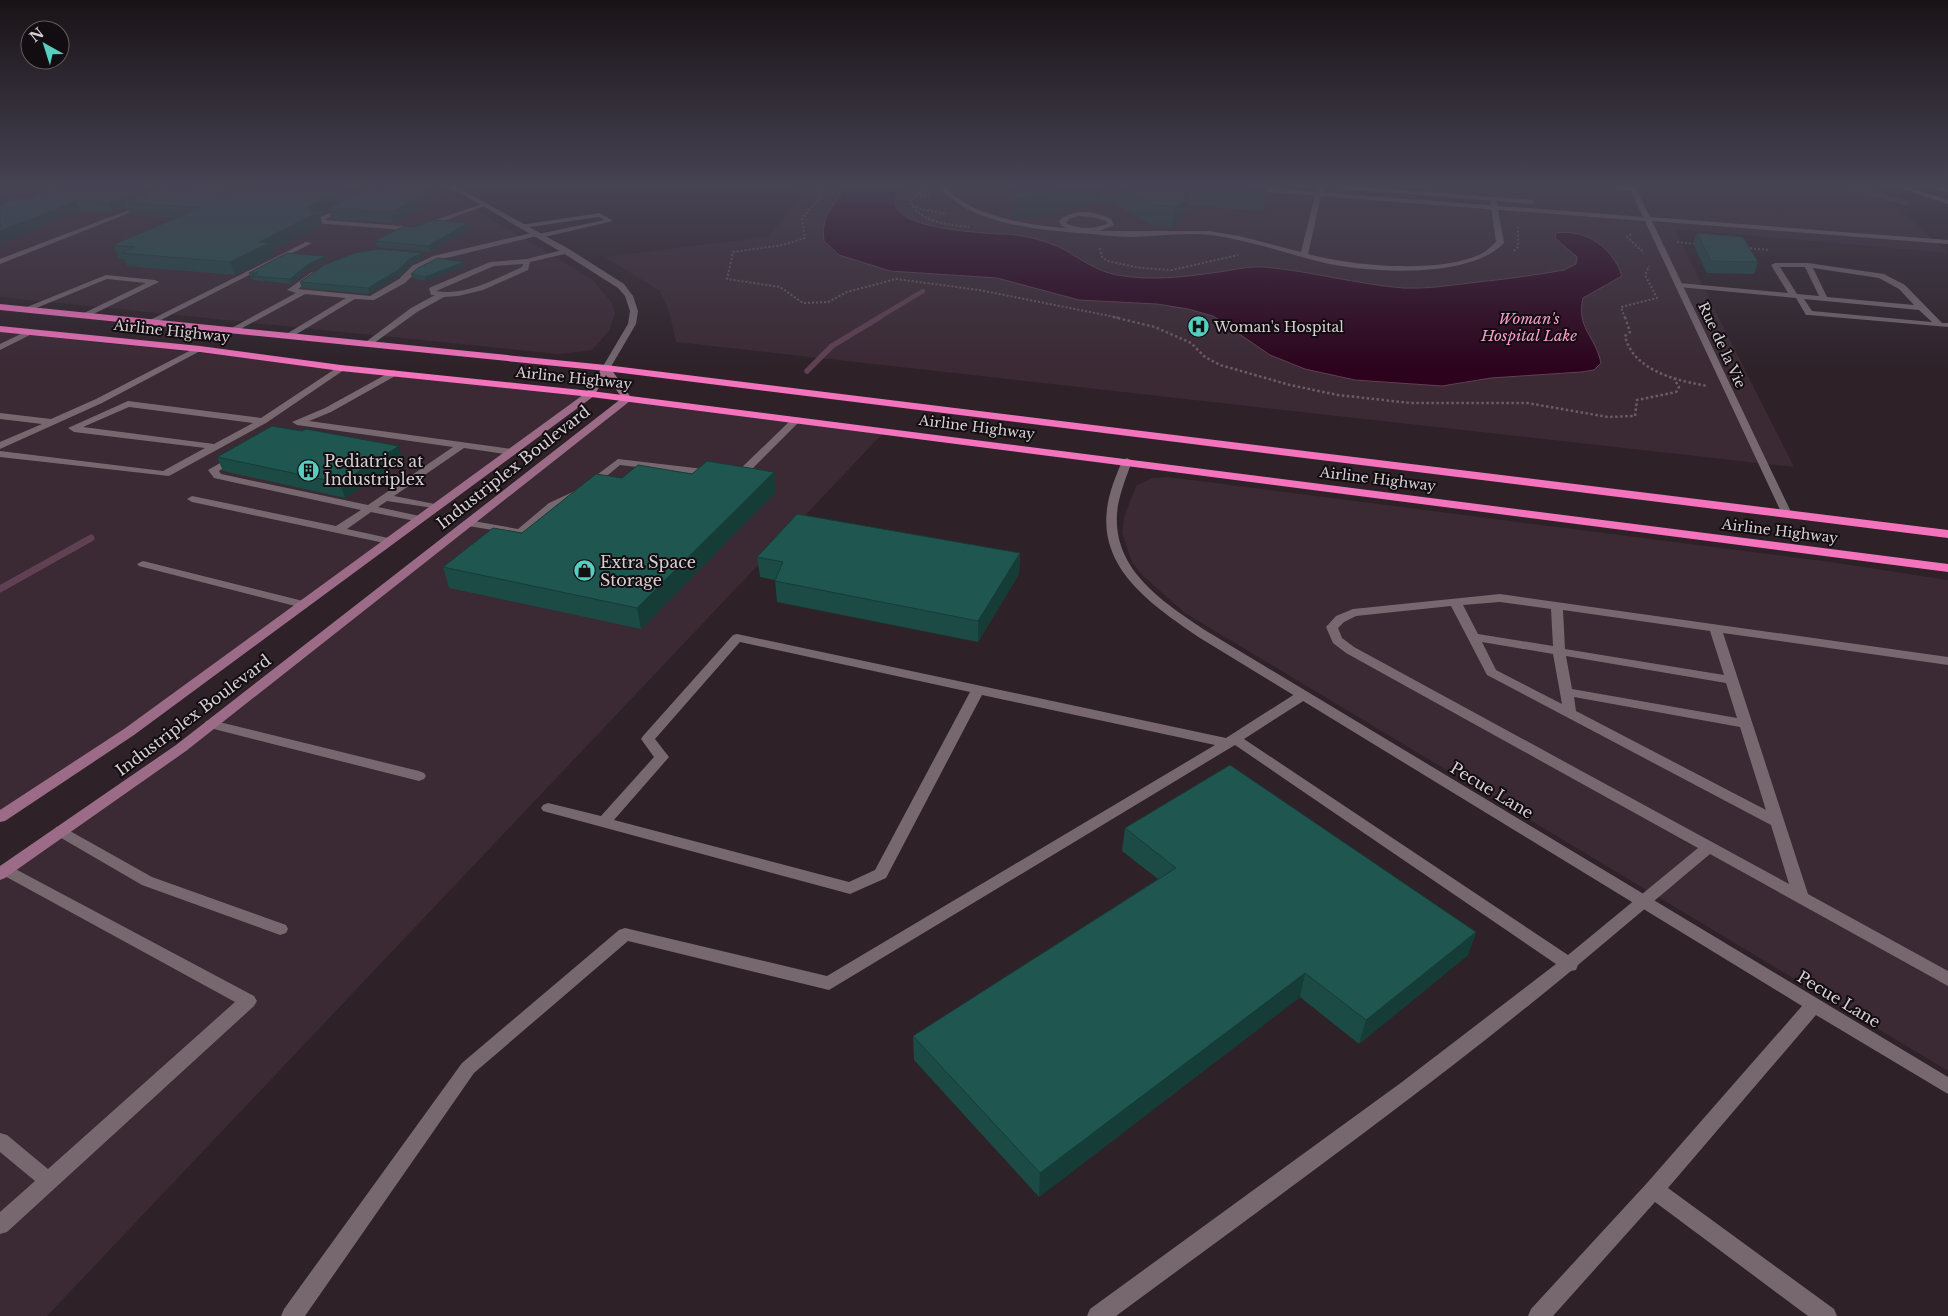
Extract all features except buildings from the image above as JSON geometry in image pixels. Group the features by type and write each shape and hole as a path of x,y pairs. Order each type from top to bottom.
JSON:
{"highway":[{"name":"Airline Highway","path":"0,307 606,368 1948,534"},
{"name":"Airline Highway","path":"0,329 200,349 341,368 591,394 1127,461 1948,568"}],"street":[{"path":"0,262 35,248"},
{"path":"150,322 297,248"},
{"path":"323,269 291,290 371,298 402,281 414,268 436,258 479,248"},
{"path":"561,248 621,286 629,296 634,311 632,324 606,368 627,399"},
{"path":"1281,248 1329,262 1371,267 1414,267 1447,264 1483,256 1493,248"},
{"path":"1304,255 1306,248"},
{"name":"Rue de la Vie","path":"1660,248 1679,285 1786,514"},
{"path":"527,261 524,268 481,288 460,295 441,295 434,293 432,290 493,264 527,261 566,251"},
{"path":"419,254 445,256"},
{"path":"1775,265 1808,265 1881,276 1902,287 1921,308 1944,325 1809,313 1775,265"},
{"path":"1808,265 1825,300"},
{"path":"26,310 106,277 155,282 85,316"},
{"path":"1679,285 1921,308"},
{"path":"232,330 304,292"},
{"path":"368,344 414,310 441,295"},
{"path":"287,336 354,296"},
{"path":"0,347 32,332"},
{"path":"0,446 51,424 200,349"},
{"path":"0,454 165,474 263,421 341,368"},
{"name":"Industriplex Boulevard","path":"0,817 129,732 591,394 606,368"},
{"path":"394,373 328,410 293,424 512,452"},
{"name":"Industriplex Boulevard","path":"3,872 211,724 627,399"},
{"path":"73,428 128,404 263,421"},
{"path":"0,416 73,428 216,447"},
{"path":"468,524 520,533 554,505 581,492 618,462 739,476 796,420"},
{"path":"338,530 462,445"},
{"path":"246,450 213,470 218,476 420,519"},
{"name":"Pecue Lane","path":"1127,461 1112,512 1112,535 1116,554 1125,569 1143,591 1169,612 1948,1086"},
{"path":"386,498 436,507"},
{"path":"192,499 389,541"},
{"path":"143,564 303,604"},
{"path":"1948,661 1500,598 1354,613 1340,619 1332,627 1337,640 1350,650 1948,979"},
{"path":"1455,602 1491,672 1778,823"},
{"path":"1557,606 1559,651 1570,714"},
{"path":"1715,628 1801,898"},
{"path":"1474,637 1732,680"},
{"path":"604,822 662,757 648,739 737,638 978,690 1232,741 1570,965"},
{"path":"548,808 850,888 881,874 978,690"},
{"path":"1566,692 1746,724"},
{"path":"292,1316 468,1068 626,934 829,982 1232,741 1303,695"},
{"path":"211,724 419,776"},
{"path":"61,831 148,881 280,929"},
{"path":"1098,1316 1491,1026 1570,965 1709,847"},
{"path":"0,1225 248,1001 3,872"},
{"path":"1539,1316 1654,1189 1814,1005"},
{"path":"0,1141 49,1181"},
{"path":"1654,1189 1826,1316"}],"path":[{"path":"759,248 734,252 727,279 780,287 796,300 803,303 828,302 855,289 896,279 980,290 1078,311 1131,320 1155,327 1191,343 1205,357 1236,370 1330,393 1385,401 1457,404 1527,402 1552,405 1616,419 1635,416 1638,400 1676,392 1679,387 1674,379 1728,390"},
{"path":"1755,248 1770,250 1774,256"}],"shaded area":[{"path":"0,248 541,248 593,280 612,303 615,314 609,331 592,350 559,354 0,297"},
{"name":"Woman's Hospital","path":"675,248 1684,248 1794,467 676,342 669,311 660,291 605,257"},
{"name":"Woman's Hospital","path":"1896,248 1943,248 1948,253"},
{"path":"0,332 591,394 129,732 0,817"},
{"path":"627,399 885,431 47,1316 0,1316 0,874 181,748"},
{"path":"1168,477 1831,562 1948,580 1948,1071 1185,613 1142,575 1132,562 1122,533 1124,517 1136,486 1152,478"}],"water":[{"name":"Woman's Hospital Lake","path":"832,248 1062,248 1102,271 1130,277 1180,277 1264,267 1385,286 1412,288 1511,278 1564,270 1576,264 1577,257 1567,248 1604,248 1612,256 1622,276 1583,298 1582,317 1601,363 1594,370 1491,378 1442,386 1355,380 1305,369 1270,355 1213,316 1188,309 1157,304 1079,300 997,278 890,271 839,255"}],"waterway":[{"path":"878,318 923,291"},
{"path":"807,371 832,346 880,317"},
{"path":"0,589 91,538"}],"place":[{"name":"Woman's Hospital","path":"1198,327"},
{"name":"Pediatrics at Industriplex","path":"308,470"},
{"name":"Extra Space Storage","path":"584,571"}]}
